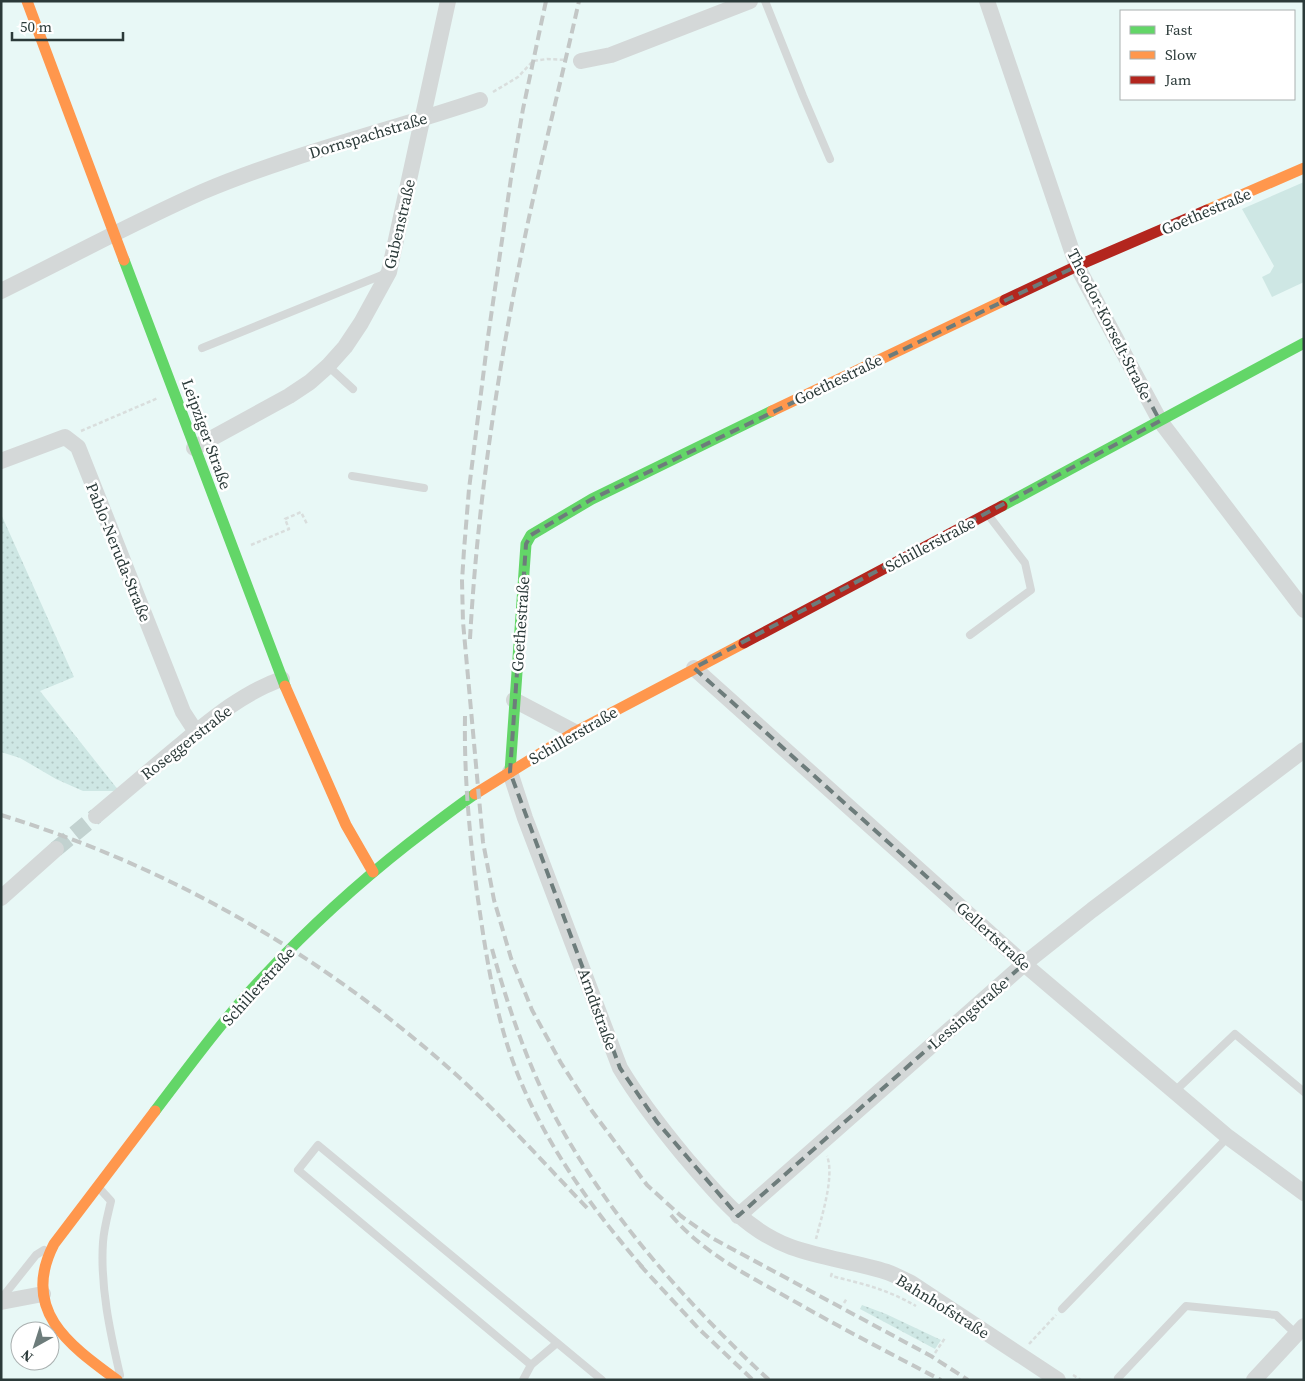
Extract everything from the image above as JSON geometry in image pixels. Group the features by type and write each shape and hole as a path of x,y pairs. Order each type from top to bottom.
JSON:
{"main road":[{"name":"Leipziger Straße","path":"27,1 282,679 346,825 373,872"},
{"name":"Goethestraße","path":"510,772 526,544 531,535 601,494 889,354 1077,266 1304,168"},
{"name":"Schillerstraße","path":"44,1294 42,1277 54,1244 196,1058 264,976 320,920 373,872 454,808 575,732 988,514 1304,343"},
{"path":"44,1294 60,1333 88,1359 117,1380"}],"street":[{"name":"Gubenstraße","path":"194,448 289,396 328,366 361,323 388,272 448,1"},
{"name":"Theodor-Korselt-Straße","path":"987,1 1077,266 1160,421 1304,610"},
{"path":"581,61 611,55 741,3"},
{"name":"Dornspachstraße","path":"1,291 203,192 302,155 480,100"},
{"path":"1,461 65,437"},
{"name":"Pablo-Neruda-Straße","path":"65,437 78,447 183,712 196,732"},
{"name":"Gellertstraße","path":"694,668 1024,964 1228,1137 1304,1193"},
{"name":"Roseggerstraße","path":"96,816 196,732 264,686 282,679"},
{"path":"514,700 575,732"},
{"name":"Lessingstraße","path":"738,1216 1024,964 1092,910 1304,750"},
{"name":"Arndtstraße","path":"510,772 525,818 620,1068 634,1092 657,1122 723,1201 738,1216"},
{"path":"1,898 56,849"},
{"name":"Bahnhofstraße","path":"738,1216 762,1234 791,1247 887,1272 911,1283 1058,1380"},
{"path":"1,1300 44,1294"},
{"path":"1254,1380 1300,1330"}],"lane":[{"path":"766,1 803,96 830,158"},
{"path":"202,348 388,272"},
{"path":"328,366 353,389"},
{"path":"352,476 424,488"},
{"path":"970,636 1031,590 1025,563 988,514"},
{"path":"1174,1092 1235,1034 1304,1092"},
{"path":"1062,1309 1228,1137"},
{"path":"531,1364 298,1170 318,1145 602,1380"},
{"path":"98,1186 111,1200 103,1241 103,1275 111,1336 121,1380"},
{"path":"1,1300 36,1256 54,1244"},
{"path":"1118,1378 1186,1306 1276,1315 1300,1330"},
{"path":"523,1380 531,1364 557,1343"}],"path":[{"path":"480,100 518,77 533,61 547,59 581,61"},
{"path":"65,437 174,392"},
{"path":"234,552 289,529 285,519 302,512 307,524"},
{"path":"813,1253 828,1183 829,1162 821,1143"},
{"path":"831,1276 881,1289 917,1307"},
{"path":"844,1303 847,1298"},
{"path":"1026,1346 1062,1309"},
{"path":"935,1353 945,1338"}],"highlighted area":[{"path":"1077,266 1160,421 694,668 1024,964 738,1216 657,1122 620,1068 510,772 526,544 531,535 592,499"}],"shaded area":[{"path":"1304,182 1304,282 1272,297 1262,277 1270,273 1274,266 1242,209"},
{"path":"1,514 74,677 40,691 119,791 83,791 56,779 20,758 1,752"},
{"path":"862,1305 941,1340 935,1349 860,1309"}],"tunnel":[{"path":"56,849 96,816"}],"railway":[{"path":"546,1 523,109 511,178 488,337 469,489 462,581 463,622 483,842 494,900 511,958 532,1010 561,1063 592,1111 647,1185 681,1216 712,1238 931,1356 968,1380"},
{"path":"470,639 477,542 503,351 528,224 579,1"},
{"path":"465,716 465,759 476,885 491,979 504,1034 528,1098 561,1159 601,1216 644,1269"},
{"path":"1,815 62,835 121,859 235,915 289,948 394,1022 443,1063 518,1135 589,1210"},
{"path":"492,949 516,1025 538,1081 567,1138 591,1177 617,1214 674,1284 769,1380"},
{"path":"671,1215 712,1253 744,1273 847,1331 941,1380"},
{"path":"640,1265 699,1329 753,1380"}],"traffic: fast":[{"path":"124,260 285,686"},
{"path":"1002,506 1304,343"},
{"path":"510,772 526,544 531,535 592,499 772,411"},
{"path":"155,1111 236,1008 299,940 389,859 475,794"}],"traffic: slow":[{"path":"27,1 124,260"},
{"path":"1207,210 1304,168"},
{"path":"772,411 1005,300"},
{"path":"475,794 575,732 744,643"},
{"path":"285,686 346,825 373,872"},
{"path":"117,1380 82,1353 55,1324 46,1307 43,1288 45,1267 54,1244 155,1111"}],"traffic: jam":[{"path":"1005,300 1077,266 1207,210"},
{"path":"744,643 1002,506"}]}
